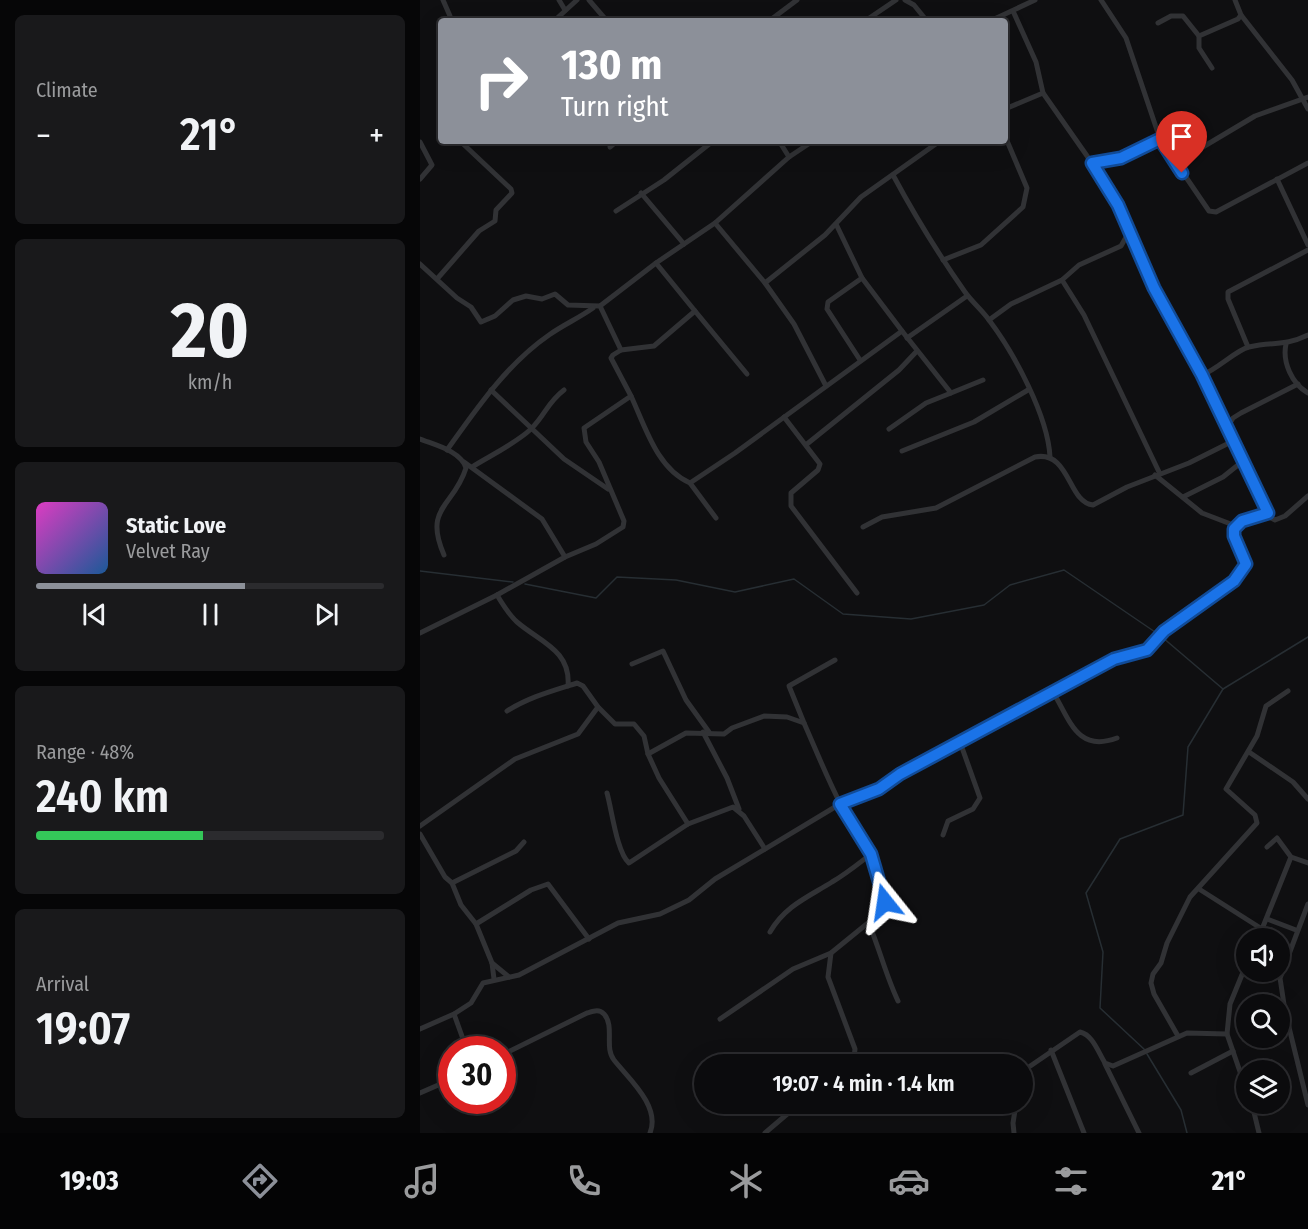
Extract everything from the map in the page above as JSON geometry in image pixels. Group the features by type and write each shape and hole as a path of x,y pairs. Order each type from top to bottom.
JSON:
{"street":[{"path":"443,0 450,18"},
{"path":"559,0 565,10"},
{"path":"557,18 577,0"},
{"path":"589,0 604,18"},
{"path":"773,18 797,0"},
{"path":"869,18 896,0"},
{"path":"905,0 914,5 925,18"},
{"path":"997,18 1035,0"},
{"path":"1101,0 1126,38 1160,139 1197,196 1213,213 1308,163"},
{"path":"1235,0 1241,15 1306,98 1308,109"},
{"path":"1013,11 1036,62 1042,93 1092,163 1118,205 1154,288 1202,375 1268,513 1272,519 1280,519 1308,496"},
{"path":"1199,36 1238,19 1241,15"},
{"path":"1158,23 1171,16 1183,16 1199,36 1199,48 1212,68"},
{"path":"1008,108 1042,93"},
{"path":"1176,163 1255,116 1306,98"},
{"path":"1092,163 1127,155 1160,139"},
{"path":"420,142 432,165 420,178"},
{"path":"943,260 981,246 1023,207 1027,188 1008,143"},
{"path":"437,279 479,231 495,221 496,210 512,193 511,189 487,164 464,144"},
{"path":"610,147 614,144"},
{"path":"616,211 709,144"},
{"path":"781,144 789,157"},
{"path":"447,450 505,372 550,334 600,306 656,263 715,223 789,157 808,144"},
{"path":"765,283 837,224 861,197 936,144"},
{"path":"893,175 943,260 968,296 989,320 1020,370 1046,428 1050,457"},
{"path":"1277,179 1308,245"},
{"path":"641,194 684,244"},
{"path":"715,223 791,318 826,386"},
{"path":"837,224 862,278 916,352 931,364 951,393"},
{"path":"989,320 1011,304 1062,280 1079,265 1121,246 1129,232"},
{"path":"1248,347 1228,299 1228,292 1308,250"},
{"path":"656,263 747,374"},
{"path":"420,264 471,307 481,322 495,316 510,301 526,296 542,299 555,294 568,305 593,308"},
{"path":"860,360 826,309 828,302 862,278"},
{"path":"1062,280 1084,315 1157,475 1202,513 1236,526"},
{"path":"907,338 968,296"},
{"path":"600,306 621,350"},
{"path":"694,311 669,331 658,344 649,348 621,350 611,358 664,464 673,474 690,483 716,518"},
{"path":"690,483 902,331"},
{"path":"1202,375 1216,370 1248,347 1286,344 1308,334"},
{"path":"1286,344 1285,361 1298,384 1308,393"},
{"path":"807,444 899,369 916,352"},
{"path":"889,429 926,403 983,380"},
{"path":"1227,428 1233,418 1241,412 1298,384"},
{"path":"491,390 564,459 608,489"},
{"path":"472,467 531,429 546,413 550,401 564,390"},
{"path":"902,451 974,422 1028,390"},
{"path":"420,633 497,595 565,557 596,544 623,527 624,521 608,489 599,462 586,442 583,430 585,425 631,396"},
{"path":"784,417 807,444 820,464 819,468 791,493 791,506 857,593"},
{"path":"420,439 447,450 542,519 565,557"},
{"path":"863,527 882,517 936,508 1035,457 1050,457 1056,461 1087,505 1101,503 1127,487 1190,464 1233,441"},
{"path":"1183,496 1223,477 1243,461"},
{"path":"444,555 436,537 436,521 464,474 464,462"},
{"path":"420,1029 454,1014 471,1003 483,983 509,977 556,958 618,922 660,914 688,900 715,879 840,804 879,789 960,742 1114,659 1147,650 1164,631 1234,581 1246,564 1234,536 1236,526 1242,521 1268,513"},
{"path":"497,595 517,622 544,639 559,654 569,676 568,686"},
{"path":"632,664 663,651 686,700 706,732 739,809 765,849"},
{"path":"720,1018 793,969 831,953 869,924 883,910 885,902 871,854 840,804 789,686 835,660"},
{"path":"507,711 528,698 558,691 577,683 583,686 598,708 617,725 632,724 638,728 644,736 648,754 665,789 688,824"},
{"path":"1178,1036 1157,1001 1152,979 1190,897 1199,890 1257,823 1255,815 1226,789 1249,752 1262,725 1266,706 1288,691"},
{"path":"1053,692 1078,733 1086,741 1101,743 1117,738"},
{"path":"420,826 515,759 578,734 598,708"},
{"path":"648,754 686,733 724,734 732,728 764,716 787,717 804,723"},
{"path":"944,835 948,821 973,809 980,798 960,742"},
{"path":"1249,752 1293,782 1308,799"},
{"path":"607,793 617,830 619,850 629,863 688,824 733,807 739,809"},
{"path":"420,834 452,883 466,914 476,924 492,963 494,979"},
{"path":"1267,848 1277,838 1291,857 1308,863"},
{"path":"452,883 516,851 524,842"},
{"path":"770,932 778,919 792,906 833,882 871,854"},
{"path":"1262,928 1291,857"},
{"path":"476,924 531,890 548,884 589,939"},
{"path":"1199,890 1260,928"},
{"path":"1308,904 1282,969 1280,985 1308,1105"},
{"path":"1267,919 1296,930"},
{"path":"869,924 882,956 886,976 898,1001"},
{"path":"831,953 828,977 855,1049 854,1054"},
{"path":"492,963 509,977"},
{"path":"1236,1060 1227,1034 1230,1004 1239,982"},
{"path":"516,1048 587,1013 597,1010 603,1012 608,1021 612,1056 631,1078 647,1104 652,1125 650,1133"},
{"path":"454,1014 462,1036"},
{"path":"1033,1064 1074,1035 1085,1033 1094,1042 1139,1133"},
{"path":"1105,1063 1113,1066 1178,1036 1195,1033 1227,1034"},
{"path":"1051,1050 1084,1133"},
{"path":"1191,1073 1233,1051"},
{"path":"420,1093 438,1085"},
{"path":"765,1133 787,1114"},
{"path":"1014,1114 1012,1123 1014,1133"},
{"path":"1254,1114 1259,1133"}],"waterway":[{"path":"525,584 596,598 617,577 676,580 735,592 794,579 843,614 911,619 984,605 1010,585 1064,570 1158,634"},
{"path":"420,571 513,582"},
{"path":"1162,637 1223,689"},
{"path":"1145,1050 1100,1008 1103,952 1086,893 1120,839 1183,815 1188,747 1223,689 1308,637"},
{"path":"1147,1054 1181,1110 1187,1133"}],"route":[{"path":"885,902 871,854 840,804 879,789 900,774 1114,659 1151,648 1157,637 1164,631 1234,581 1246,564 1234,536 1234,529 1242,521 1256,519 1268,513 1202,375 1154,288 1118,205 1092,163 1121,158 1160,139 1182,173"}]}
